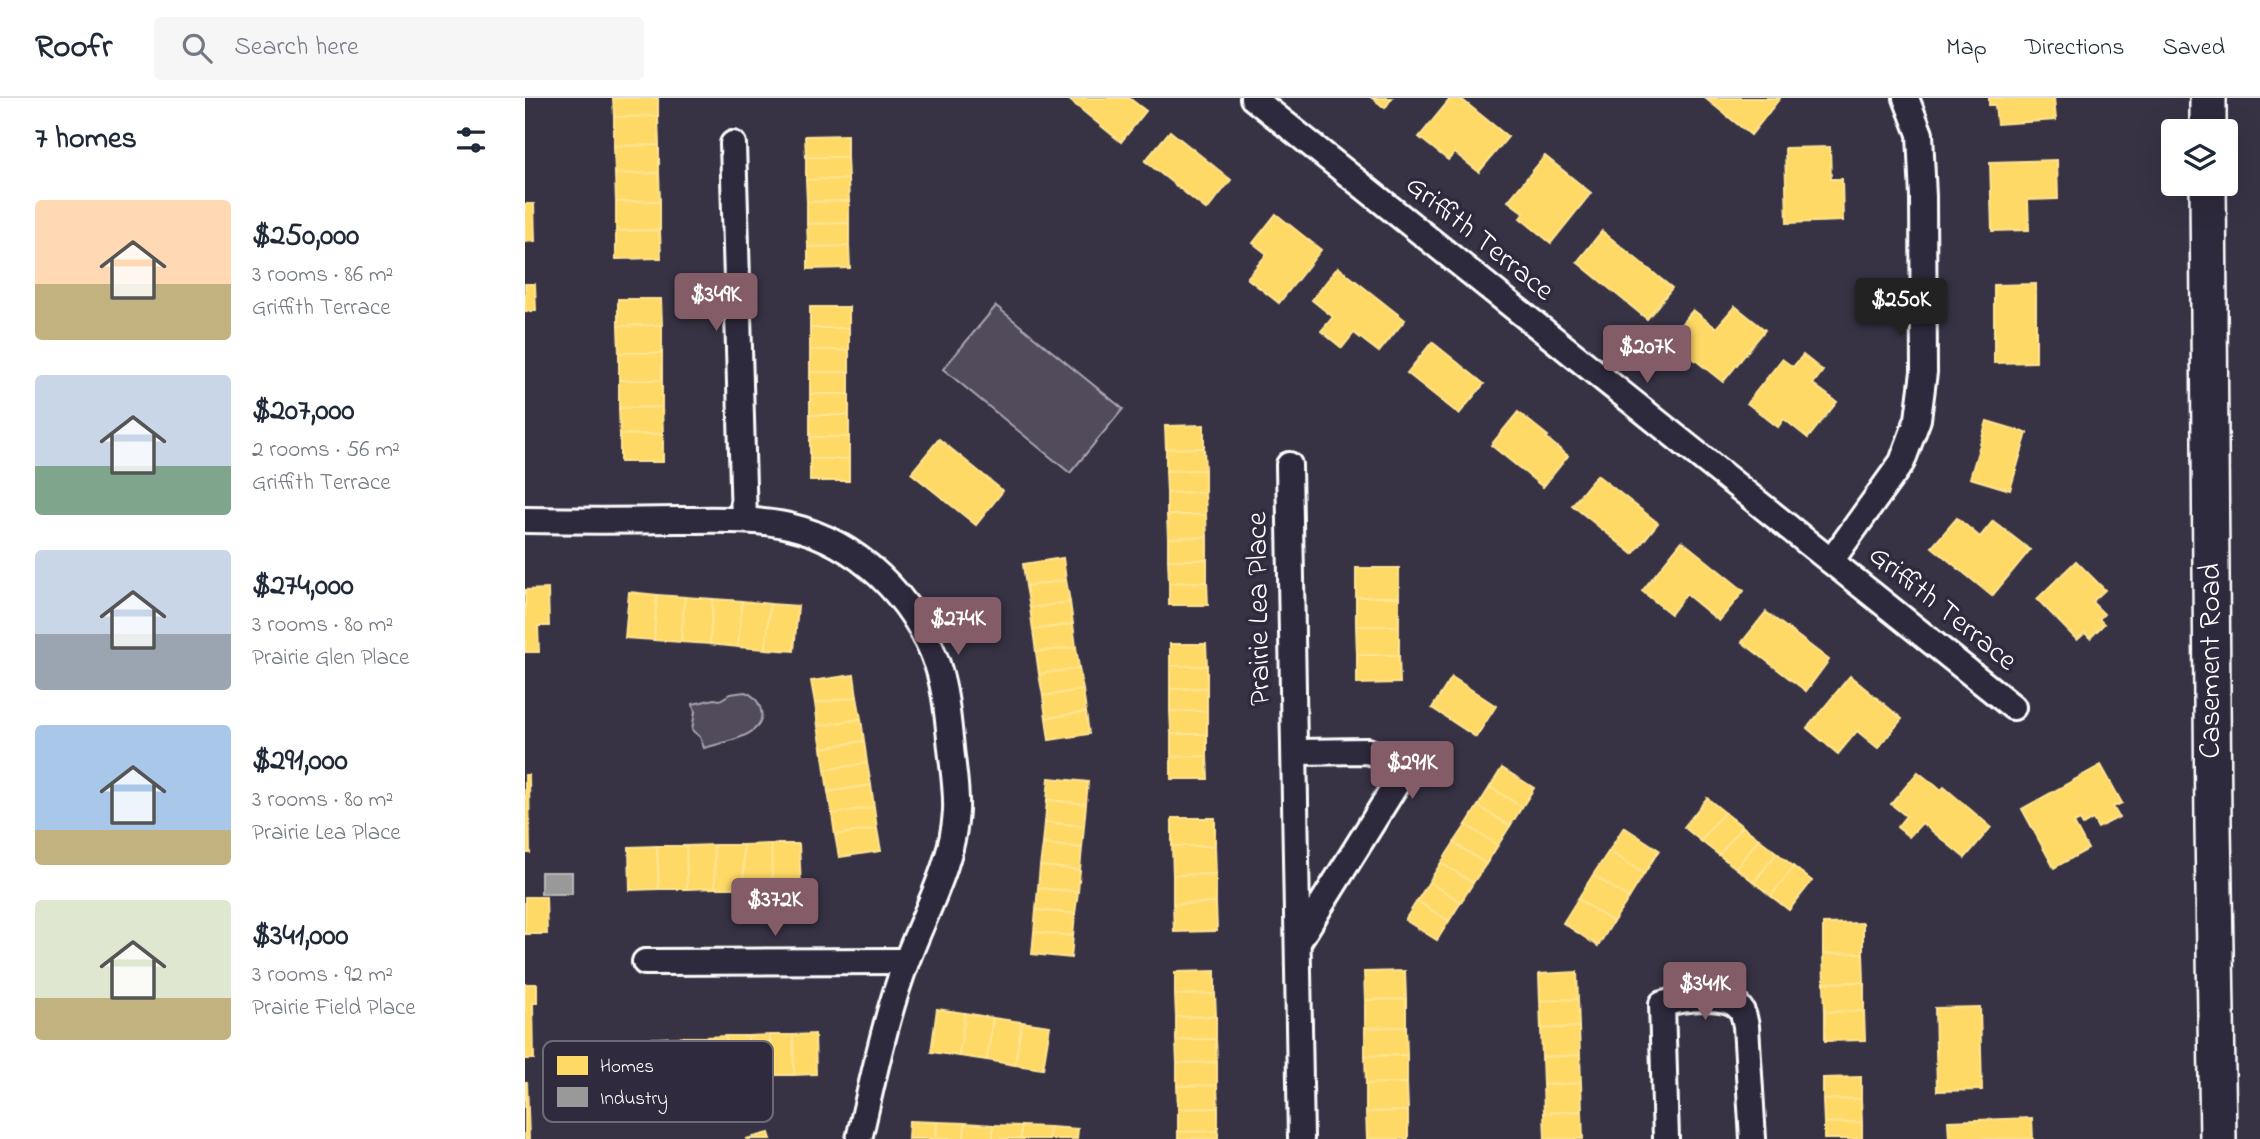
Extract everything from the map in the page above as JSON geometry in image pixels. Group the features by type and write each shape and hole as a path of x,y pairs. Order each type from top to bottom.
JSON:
{"street":[{"name":"Griffith Terrace","path":"1253,98 2013,707"},
{"name":"Griffith Terrace","path":"1831,561 1902,462 1918,419 1924,372 1923,197 1920,134 1906,98"},
{"path":"2207,98 2208,119"},
{"path":"733,144 744,520"},
{"name":"Casement Road","path":"2208,196 2218,1139"},
{"name":"Prairie Lea Place","path":"1289,465 1301,1139"},
{"path":"525,520 744,520 801,530 823,537 856,555 885,580 914,618 936,663 946,701 956,811 948,856 932,904 907,961 883,1039 859,1139"},
{"path":"1295,752 1368,751 1392,761 1400,778 1298,942"},
{"path":"645,962 907,961"},
{"path":"1666,1139 1662,1004 1677,1000 1726,999 1741,1009 1746,1026 1753,1139"}],"shaded area":[{"path":"996,306 1123,409 1070,473 943,369"},
{"path":"745,692 754,697 760,707 762,717 759,725 743,736 704,748 700,737 692,730 695,712 693,704 720,700 730,694"}],"building: Homes":[{"path":"613,98 658,98 658,116 614,117"},
{"path":"1067,98 1129,98 1146,111 1121,142"},
{"path":"1372,98 1392,98 1385,108"},
{"path":"1451,98 1460,98 1508,137 1479,172 1455,153 1448,160 1419,137"},
{"path":"1705,98 1780,98 1751,135"},
{"path":"1989,98 2054,98 2056,120 1997,124 1995,105 1989,105"},
{"path":"658,116 659,145 614,146 614,117"},
{"path":"1170,131 1231,180 1207,210 1145,161"},
{"path":"847,135 847,157 806,157 805,136"},
{"path":"659,145 659,173 615,174 614,146"},
{"path":"1830,147 1831,179 1842,179 1843,221 1787,223 1785,148"},
{"path":"1545,156 1591,193 1551,243 1520,218 1524,213 1508,201"},
{"path":"806,157 847,157 848,179 806,180"},
{"path":"2057,160 2058,199 2028,200 2029,230 1992,231 1990,162"},
{"path":"659,173 660,201 616,202 615,174"},
{"path":"848,179 849,201 807,202 806,180"},
{"path":"660,201 660,230 616,231 616,202"},
{"path":"849,201 849,223 807,224 807,202"},
{"path":"525,204 534,204 535,241 525,242"},
{"path":"1276,214 1321,250 1279,303 1247,278 1267,254 1253,243"},
{"path":"849,223 849,246 808,247 807,224"},
{"path":"660,230 661,258 616,259 616,231"},
{"path":"1602,231 1672,288 1647,319 1577,262"},
{"path":"849,246 850,268 808,269 808,247"},
{"path":"1338,267 1405,320 1379,352 1354,333 1342,348 1321,331 1333,317 1312,300"},
{"path":"525,284 535,284 536,311 525,311"},
{"path":"2036,284 2036,362 1994,363 1994,285"},
{"path":"618,299 661,299 662,325 618,326"},
{"path":"1735,306 1765,330 1723,382 1669,339 1693,310 1716,328"},
{"path":"810,307 849,307 849,328 810,328"},
{"path":"662,325 662,353 619,353 618,326"},
{"path":"810,328 849,328 849,350 810,350"},
{"path":"1432,342 1484,384 1459,414 1407,373"},
{"path":"810,350 849,350 849,372 810,372"},
{"path":"619,353 662,353 662,380 619,380"},
{"path":"1803,355 1823,371 1813,384 1837,402 1808,438 1784,419 1778,427 1747,403 1782,359 1793,367"},
{"path":"810,372 849,372 849,394 810,394"},
{"path":"619,380 662,380 662,407 619,408"},
{"path":"810,394 849,394 849,415 810,415"},
{"path":"662,407 663,434 620,435 619,408"},
{"path":"1518,412 1568,456 1543,487 1491,445"},
{"path":"810,415 849,415 849,437 810,437"},
{"path":"1987,421 2027,433 2010,490 1970,478"},
{"path":"1204,425 1204,448 1166,449 1165,426"},
{"path":"663,434 663,462 620,462 620,435"},
{"path":"810,437 849,437 849,459 810,459"},
{"path":"939,439 1003,491 976,525 911,473"},
{"path":"1204,448 1205,470 1166,471 1166,449"},
{"path":"810,459 849,459 849,481 810,481"},
{"path":"1205,470 1205,492 1167,493 1166,471"},
{"path":"1597,475 1658,523 1633,554 1572,505"},
{"path":"1205,492 1206,515 1167,515 1167,493"},
{"path":"1167,515 1206,515 1207,537 1168,538"},
{"path":"1957,518 1980,537 1993,521 2030,550 1992,596 1932,547"},
{"path":"1207,537 1207,560 1168,560 1168,538"},
{"path":"1682,541 1744,591 1719,621 1686,594 1671,614 1642,591"},
{"path":"1063,558 1066,580 1026,586 1023,564"},
{"path":"1168,560 1207,560 1207,582 1169,583"},
{"path":"2076,561 2105,590 2092,602 2104,614 2099,619 2104,624 2090,638 2085,633 2077,640 2037,599"},
{"path":"1356,568 1399,568 1399,597 1356,597"},
{"path":"1066,580 1070,602 1030,608 1026,586"},
{"path":"1207,582 1208,605 1169,605 1169,583"},
{"path":"548,589 549,626 538,626 539,652 525,652 525,590"},
{"path":"629,592 657,595 654,640 625,638"},
{"path":"657,595 685,597 681,642 654,640"},
{"path":"685,597 713,599 710,644 681,642"},
{"path":"1356,597 1399,597 1399,626 1356,626"},
{"path":"713,599 742,601 738,647 710,644"},
{"path":"742,601 770,604 766,649 738,647"},
{"path":"1070,602 1073,624 1033,630 1030,608"},
{"path":"770,604 798,606 794,651 766,649"},
{"path":"1766,612 1829,660 1806,691 1742,642"},
{"path":"1073,624 1076,647 1036,652 1033,630"},
{"path":"1356,626 1399,626 1399,655 1357,655"},
{"path":"1170,644 1206,644 1207,666 1170,666"},
{"path":"1076,647 1079,668 1039,674 1036,652"},
{"path":"1357,655 1399,655 1400,683 1357,684"},
{"path":"1170,666 1207,666 1207,688 1170,689"},
{"path":"1079,668 1083,690 1043,696 1039,674"},
{"path":"854,675 857,697 815,703 811,681"},
{"path":"1850,676 1902,719 1878,748 1857,731 1838,754 1807,728"},
{"path":"1452,677 1496,706 1476,737 1432,708"},
{"path":"1207,688 1207,711 1170,711 1170,689"},
{"path":"1083,690 1086,712 1046,718 1043,696"},
{"path":"857,697 861,719 818,726 815,703"},
{"path":"1170,711 1207,711 1207,734 1171,734"},
{"path":"1086,712 1089,734 1049,740 1046,718"},
{"path":"861,719 864,741 822,748 818,726"},
{"path":"1171,734 1207,734 1207,756 1171,757"},
{"path":"864,741 867,763 825,770 822,748"},
{"path":"1207,756 1208,779 1171,779 1171,757"},
{"path":"867,763 871,785 828,792 825,770"},
{"path":"2101,765 2122,803 2113,807 2119,817 2098,828 2093,819 2083,825 2080,820 2074,823 2088,849 2054,868 2022,809"},
{"path":"1502,768 1534,788 1522,807 1490,787"},
{"path":"1918,772 1941,790 1944,787 1991,827 1965,858 1922,823 1909,837 1897,827 1906,816 1891,804"},
{"path":"525,775 529,775 530,853 525,853"},
{"path":"1049,778 1088,782 1086,804 1047,800"},
{"path":"871,785 874,807 832,814 828,792"},
{"path":"1490,787 1522,807 1510,826 1478,806"},
{"path":"1707,798 1724,812 1701,841 1684,827"},
{"path":"1047,800 1086,804 1084,826 1045,822"},
{"path":"1478,806 1510,826 1498,845 1466,825"},
{"path":"874,807 877,829 835,835 832,814"},
{"path":"1724,812 1742,826 1719,855 1701,841"},
{"path":"1172,818 1215,818 1215,846 1172,846"},
{"path":"1045,822 1084,826 1082,848 1043,844"},
{"path":"1466,825 1498,845 1486,864 1454,843"},
{"path":"1742,826 1759,839 1736,868 1719,855"},
{"path":"1624,827 1659,850 1644,874 1609,851"},
{"path":"877,829 881,851 839,857 835,835"},
{"path":"1759,839 1777,853 1754,882 1736,868"},
{"path":"1454,843 1486,864 1473,883 1441,863"},
{"path":"771,844 799,844 801,887 772,887"},
{"path":"771,844 772,887 744,888 743,845"},
{"path":"1043,844 1082,848 1080,870 1040,866"},
{"path":"714,845 743,845 744,888 715,888"},
{"path":"714,845 715,888 687,889 686,846"},
{"path":"657,846 659,889 630,890 629,847"},
{"path":"657,846 686,846 687,889 659,889"},
{"path":"1172,846 1215,846 1216,874 1173,875"},
{"path":"1609,851 1644,874 1629,898 1593,875"},
{"path":"1777,853 1794,867 1771,896 1754,882"},
{"path":"1441,863 1473,883 1461,902 1429,882"},
{"path":"1040,866 1080,870 1078,892 1038,888"},
{"path":"1794,867 1812,881 1789,910 1771,896"},
{"path":"1216,874 1216,903 1173,904 1173,875"},
{"path":"1593,875 1629,898 1613,922 1578,899"},
{"path":"1429,882 1461,902 1449,921 1417,901"},
{"path":"1038,888 1078,892 1075,914 1036,910"},
{"path":"525,897 546,897 547,934 525,934"},
{"path":"1578,899 1613,922 1598,946 1563,923"},
{"path":"1417,901 1449,921 1437,940 1405,920"},
{"path":"1216,903 1217,931 1174,932 1173,904"},
{"path":"1036,910 1075,914 1073,936 1034,932"},
{"path":"1863,923 1863,953 1823,954 1823,924"},
{"path":"1034,932 1073,936 1071,958 1032,954"},
{"path":"1863,953 1864,982 1824,983 1823,954"},
{"path":"1215,971 1215,994 1175,995 1175,972"},
{"path":"1405,971 1406,999 1365,1000 1364,972"},
{"path":"1577,972 1578,999 1540,1001 1539,974"},
{"path":"1864,982 1864,1011 1825,1012 1824,983"},
{"path":"525,984 537,984 537,1003 533,1003 534,1059 525,1059"},
{"path":"1215,994 1216,1016 1176,1017 1175,995"},
{"path":"1406,999 1406,1027 1365,1028 1365,1000"},
{"path":"1578,999 1579,1027 1541,1029 1540,1001"},
{"path":"1980,1007 1982,1090 1937,1091 1935,1008"},
{"path":"937,1009 965,1013 959,1056 931,1052"},
{"path":"1864,1011 1865,1040 1825,1041 1825,1012"},
{"path":"965,1013 993,1018 987,1060 959,1056"},
{"path":"1216,1016 1216,1039 1176,1040 1176,1017"},
{"path":"993,1018 1022,1022 1015,1065 987,1060"},
{"path":"1022,1022 1050,1026 1043,1069 1015,1065"},
{"path":"1406,1027 1407,1055 1365,1056 1365,1028"},
{"path":"1579,1027 1580,1055 1542,1057 1541,1029"},
{"path":"815,1034 816,1074 794,1075 793,1035"},
{"path":"770,1035 793,1035 794,1075 773,1075 773,1041 770,1041"},
{"path":"770,1035 770,1041 748,1041 748,1036"},
{"path":"726,1036 748,1036 748,1041 726,1041"},
{"path":"726,1036 726,1041 704,1041 704,1037"},
{"path":"681,1037 704,1037 704,1041 681,1041"},
{"path":"681,1037 681,1041 659,1041 659,1038"},
{"path":"637,1038 659,1038 659,1041 637,1041"},
{"path":"1216,1039 1217,1062 1177,1063 1176,1040"},
{"path":"1407,1055 1407,1083 1366,1084 1365,1056"},
{"path":"1580,1055 1581,1083 1543,1085 1542,1057"},
{"path":"1217,1062 1217,1085 1177,1086 1177,1063"},
{"path":"1861,1077 1861,1099 1823,1100 1823,1078"},
{"path":"527,1082 529,1139 525,1139"},
{"path":"1407,1083 1408,1111 1366,1112 1366,1084"},
{"path":"1581,1083 1582,1111 1544,1113 1543,1085"},
{"path":"1217,1085 1218,1108 1178,1109 1177,1086"},
{"path":"1861,1099 1862,1122 1824,1123 1823,1100"},
{"path":"1218,1108 1218,1131 1178,1132 1178,1109"},
{"path":"1408,1111 1408,1139 1367,1139 1366,1112"},
{"path":"1582,1111 1583,1139 1545,1139 1544,1113"},
{"path":"2032,1118 2033,1139 1949,1139 1948,1121"},
{"path":"909,1121 937,1122 936,1139 908,1139"},
{"path":"937,1122 965,1123 964,1139 936,1139"},
{"path":"1862,1122 1862,1139 1824,1139 1824,1123"},
{"path":"965,1123 993,1125 993,1139 964,1139"},
{"path":"993,1125 1021,1126 1021,1139 993,1139"},
{"path":"1021,1126 1050,1127 1049,1139 1021,1139"},
{"path":"1050,1127 1078,1129 1077,1139 1049,1139"},
{"path":"1218,1131 1218,1139 1178,1139 1178,1132"},
{"path":"769,1133 771,1139 746,1139"}],"building: Industry":[{"path":"541,872 572,872 572,894 541,894"}]}
